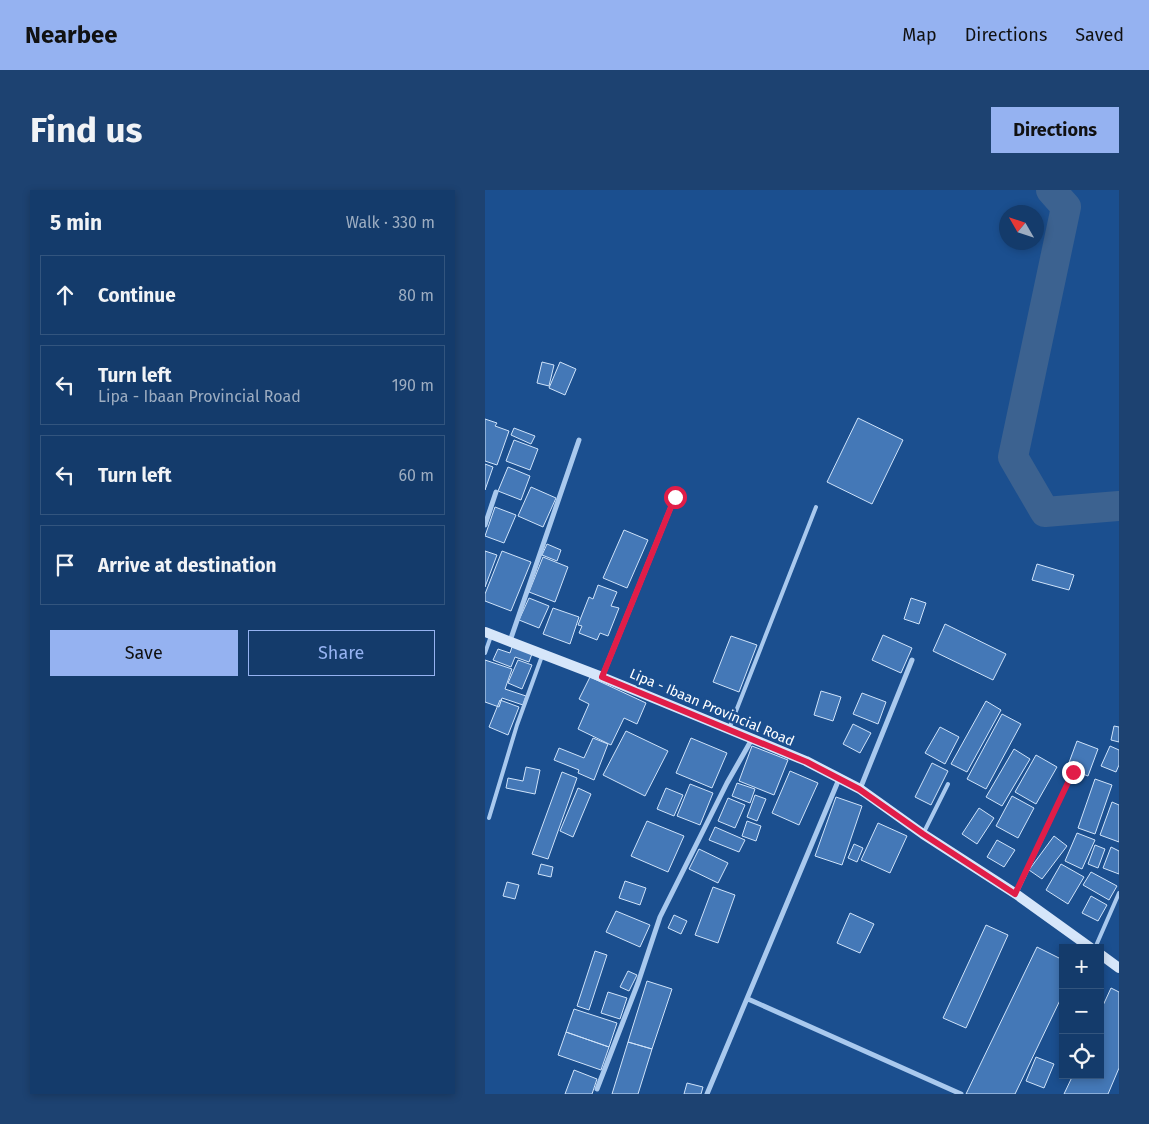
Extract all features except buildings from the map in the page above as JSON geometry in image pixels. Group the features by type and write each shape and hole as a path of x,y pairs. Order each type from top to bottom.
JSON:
{"main road":[{"name":"Lipa - Ibaan Provincial Road","path":"489,634 602,677 729,729 807,762 839,778 859,789 1087,944"},
{"path":"1104,957 1119,968"}],"street":[{"path":"510,642 579,440"},
{"path":"485,525 496,492"},
{"path":"602,677 675,497"},
{"path":"859,789 912,660"},
{"path":"597,1089 638,983 660,917 727,783 752,739"},
{"path":"707,1094 839,778"},
{"path":"748,999 961,1094"}],"lane":[{"path":"729,729 816,507"},
{"path":"485,653 489,634"},
{"path":"489,818 517,725 543,654"},
{"path":"1015,894 1073,772"},
{"path":"923,834 948,784"},
{"path":"1095,944 1119,893"}],"waterway":[{"path":"1051,190 1066,207 1013,457 1045,512 1119,506"}],"route":[{"path":"675,497 602,677 807,762 839,778 859,789 923,834 1015,894 1073,772"}]}
